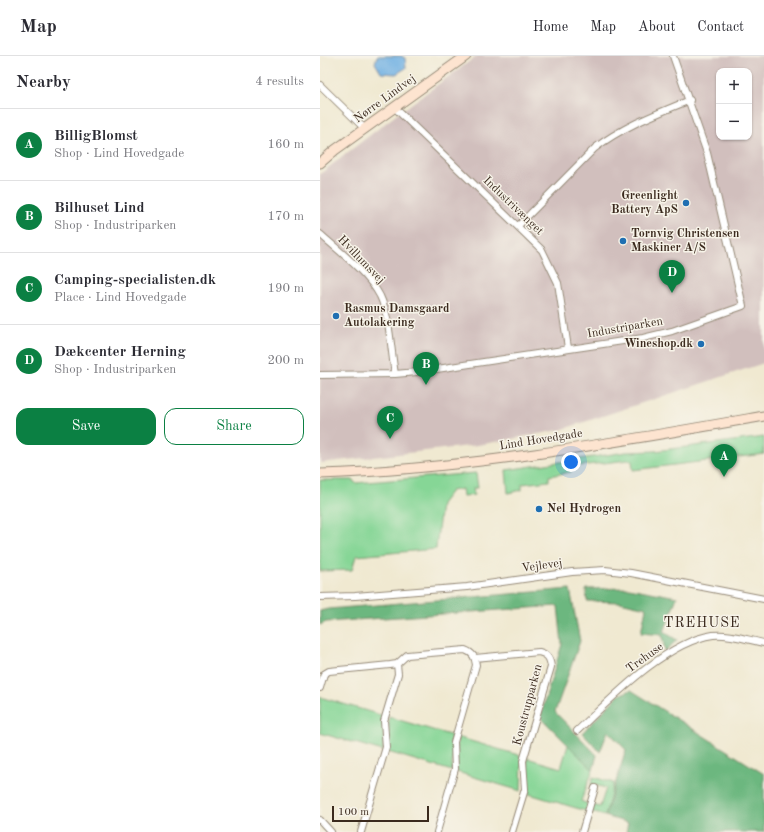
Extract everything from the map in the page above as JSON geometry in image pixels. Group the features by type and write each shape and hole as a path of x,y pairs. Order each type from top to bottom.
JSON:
{"main road":[{"name":"Nørre Lindvej","path":"320,163 365,128 466,56"},
{"name":"Lind Hovedgade","path":"320,474 416,469 511,457 764,416"}],"street":[{"name":"Industriparken","path":"320,375 395,374 643,338 672,331 743,306 707,152 690,100 673,56"},
{"path":"320,85 365,128"},
{"path":"518,226 595,148 609,137 629,125 690,100"},
{"name":"Industrivænget","path":"394,107 542,250 558,283 568,348"},
{"name":"Hvillumsvej","path":"320,234 366,277 381,297 385,312 395,374"},
{"name":"Vejlevej","path":"320,597 355,596 467,587 572,572 605,570 631,573 764,599"},
{"name":"Trehuse","path":"577,731 635,678 663,657 686,644 714,635 764,643"},
{"name":"Koustrupparken","path":"320,688 324,674 329,671 397,664 407,655 464,650 471,653 475,658 539,652 545,653 551,662 551,667 523,762 525,789 512,832"},
{"path":"437,832 455,769 454,742 476,665 475,658"},
{"path":"361,832 386,747 384,721 398,674 397,664"},
{"path":"582,832 595,788"},
{"path":"320,820 331,832"}],"shaded area":[{"path":"477,56 764,56 764,363 560,430 478,445 320,463 320,174 396,115"}],"green space":[{"path":"764,437 764,454 633,470 632,461 628,460 571,467 571,472 549,476 549,481 522,484 522,490 508,493 506,470 626,452 655,451"},
{"path":"476,473 478,488 473,488 474,495 463,496 462,489 451,491 441,504 436,549 356,556 352,570 320,571 320,480 353,480 355,483"},
{"path":"629,588 677,597 664,632 677,640 665,651 662,635 641,633 646,608 620,602 587,601 586,589"},
{"path":"570,589 580,641 555,712 597,755 593,770 540,717 562,644 558,606 326,622 320,625 320,611 328,609"},
{"path":"631,690 764,774 764,832 626,832 628,823 605,816 626,750 608,731 600,752 582,733 619,695"},
{"path":"320,697 384,716 383,751 320,733"},
{"path":"389,717 453,736 452,771 388,752"},
{"path":"457,737 522,756 521,791 457,772"},
{"path":"568,745 593,770 581,801 588,804 586,811 526,793 528,786 527,758 561,768"},
{"path":"593,777 614,783 605,816 591,812 593,805 600,807 606,788 591,784"}],"water":[{"path":"377,56 401,56 405,58 406,68 396,74 381,73 375,63"}],"place":[{"name":"Greenlight Battery ApS","path":"686,203"},
{"name":"Tornvig Christensen Maskiner A/S","path":"623,241"},
{"name":"Dækcenter Herning","path":"672,293"},
{"name":"Rasmus Damsgaard Autolakering","path":"336,316"},
{"name":"Wineshop.dk","path":"701,344"},
{"name":"Bilhuset Lind","path":"426,385"},
{"name":"Camping-specialisten.dk","path":"390,439"},
{"name":"BilligBlomst","path":"724,477"},
{"name":"Nel Hydrogen","path":"539,509"}],"district":[{"name":"TREHUSE","path":"702,623"}]}
